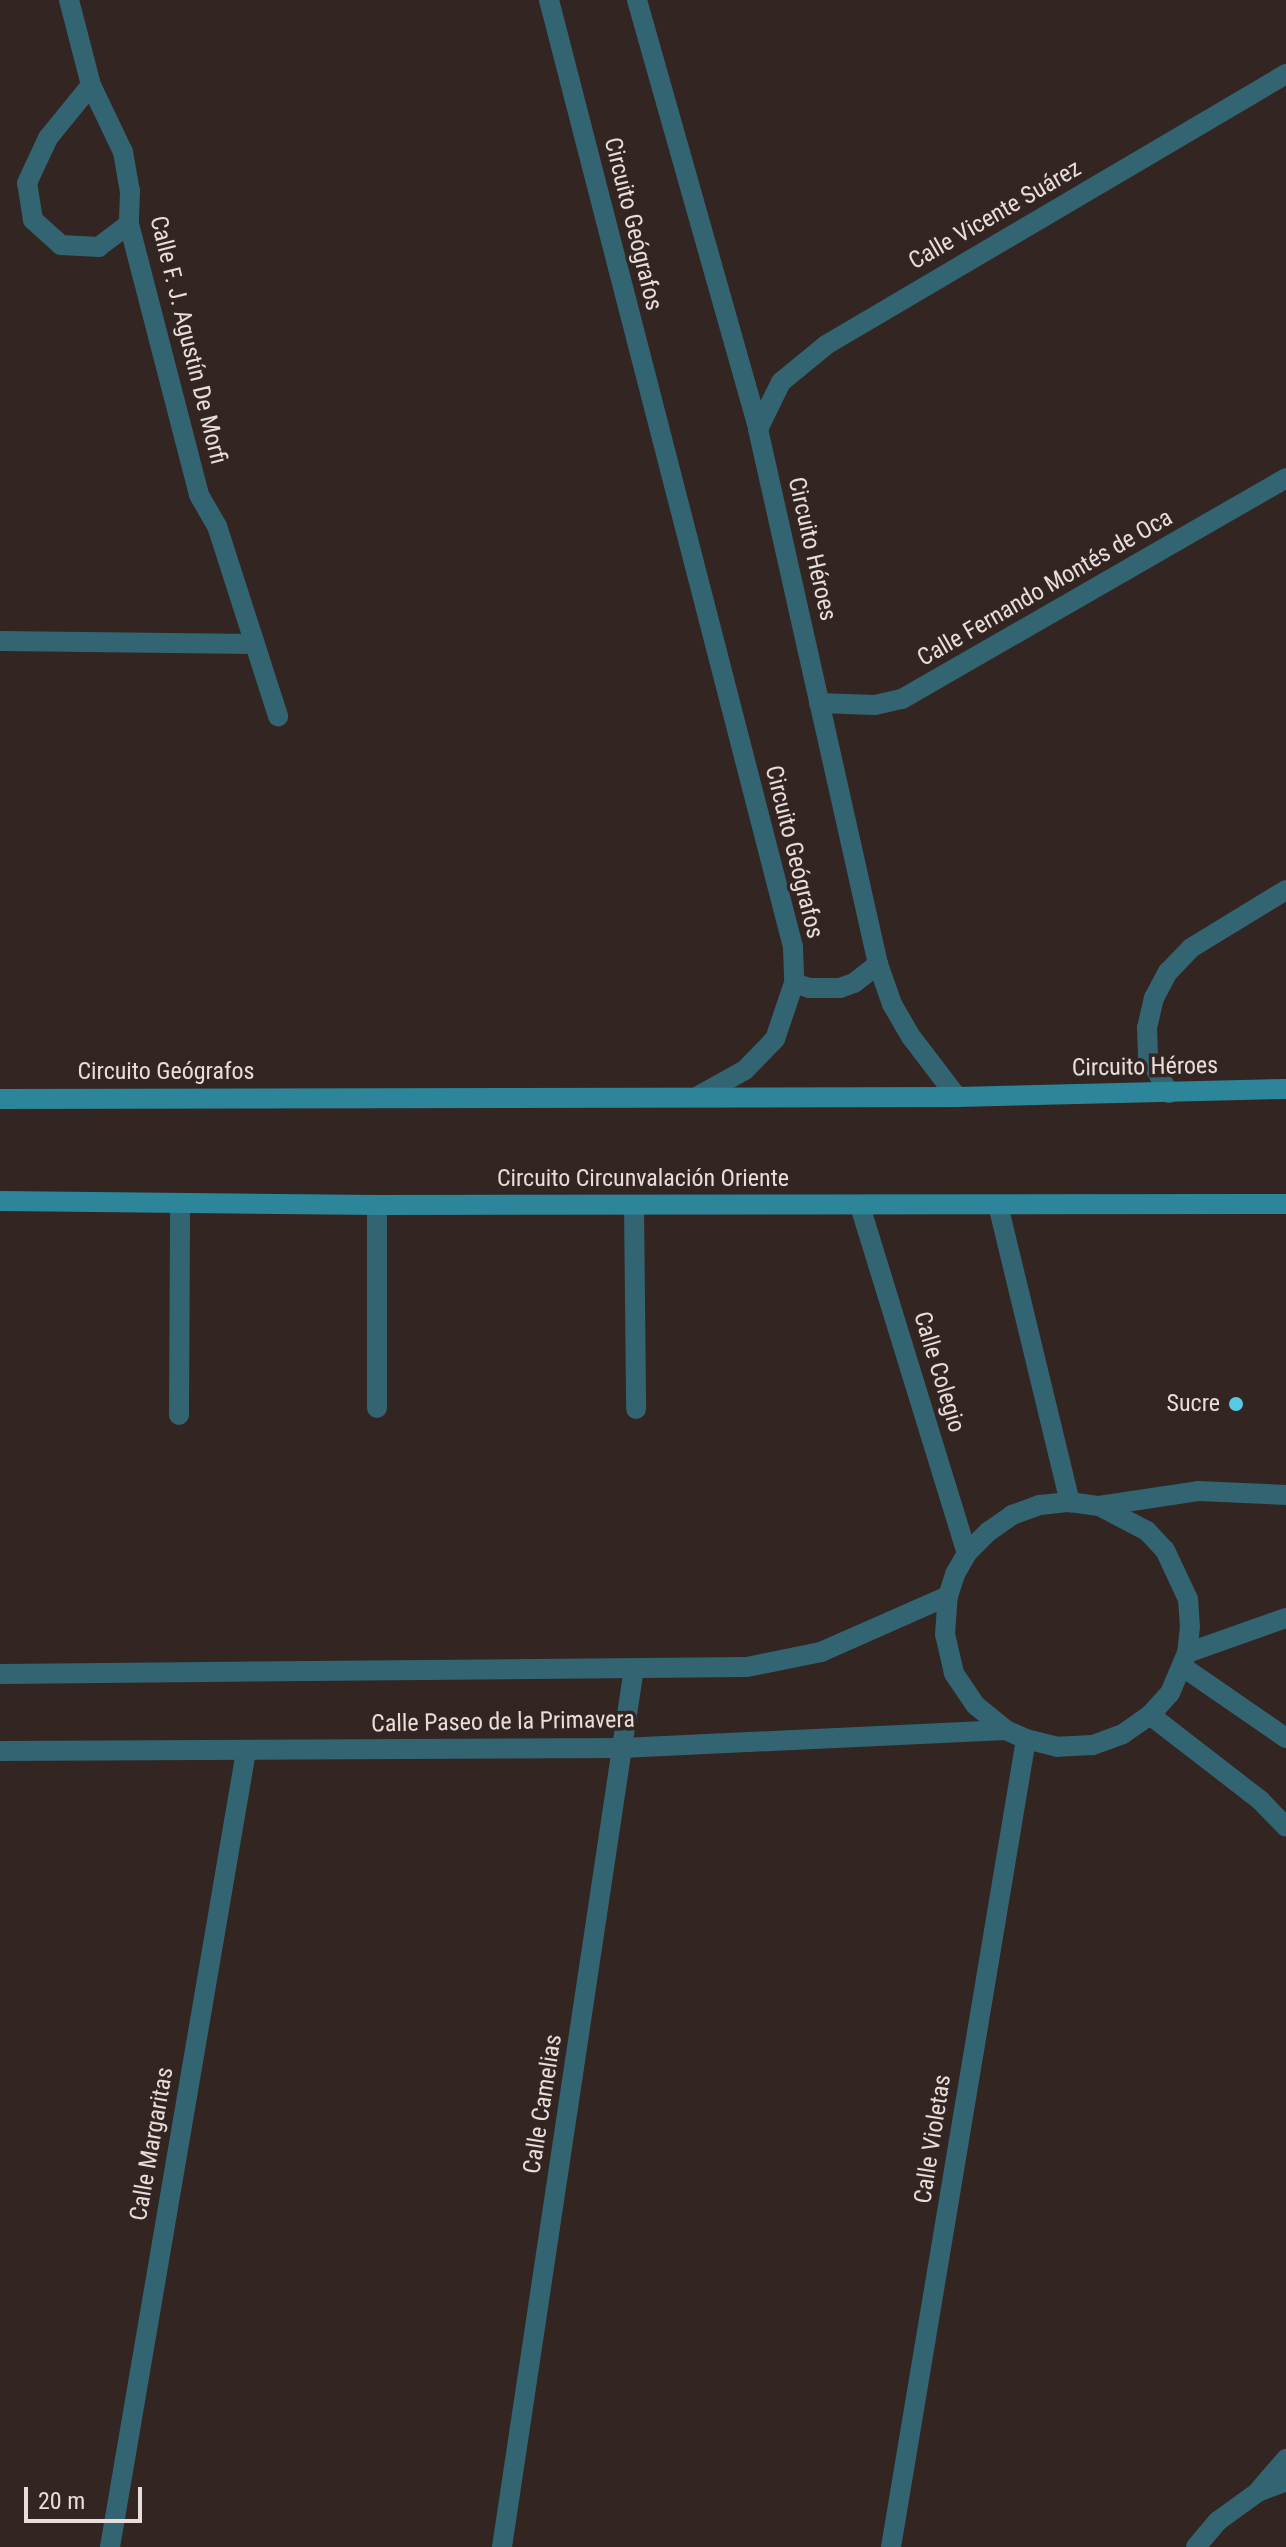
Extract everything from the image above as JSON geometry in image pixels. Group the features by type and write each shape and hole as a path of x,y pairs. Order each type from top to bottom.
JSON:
{"main road":[{"name":"Circuito Héroes","path":"698,1096 957,1097 1286,1089"},
{"name":"Circuito Geógrafos","path":"0,1099 698,1096"},
{"name":"Circuito Circunvalación Oriente","path":"0,1201 377,1205 1286,1204"}],"street":[{"name":"Calle F. J. Agustín De Morfi","path":"69,0 91,85 123,152 130,191 129,224 199,495 217,526 278,716"},
{"name":"Circuito Geógrafos","path":"549,0 793,947 794,983 787,1013 775,1039 745,1070 698,1096"},
{"name":"Circuito Héroes","path":"637,0 758,429 878,964 892,1004 912,1038 957,1097"},
{"name":"Calle Vicente Suárez","path":"758,429 781,382 826,345 1286,74"},
{"path":"91,85 48,138 27,183 33,220 61,245 99,247 129,224"},
{"name":"Calle Fernando Montés de Oca","path":"819,703 875,705 902,699 1286,478"},
{"path":"0,641 255,644"},
{"path":"1169,1093 1148,1056 1147,1028 1154,998 1168,972 1191,948 1286,890"},
{"path":"794,983 809,988 840,988 854,983 878,964"},
{"path":"179,1415 180,1204"},
{"path":"377,1205 377,1408"},
{"path":"634,1205 636,1409"},
{"path":"998,1205 1070,1502"},
{"name":"Calle Colegio","path":"860,1206 967,1553"},
{"path":"1099,1506 1198,1491 1286,1495"},
{"path":"1070,1502 1099,1506 1124,1516 1147,1531 1165,1550 1188,1599 1190,1626 1185,1660 1170,1693 1150,1715 1123,1734 1092,1745 1058,1747 1006,1730 976,1706 954,1673 945,1635 948,1596 967,1553 988,1532 1012,1515 1040,1505 1070,1502"},
{"path":"0,1674 747,1667 821,1652 948,1596"},
{"path":"1185,1660 1286,1618"},
{"path":"1185,1660 1286,1738"},
{"name":"Calle Camelias","path":"502,2547 634,1668"},
{"path":"1150,1715 1260,1800 1286,1827"},
{"name":"Calle Paseo de la Primavera","path":"0,1751 622,1748 1006,1730"},
{"name":"Calle Violetas","path":"891,2547 1026,1739"},
{"name":"Calle Margaritas","path":"110,2547 246,1751"},
{"path":"1196,2547 1218,2521 1258,2492 1286,2459"},
{"path":"1258,2492 1286,2481"}],"place":[{"name":"Sucre","path":"1236,1404"}]}
